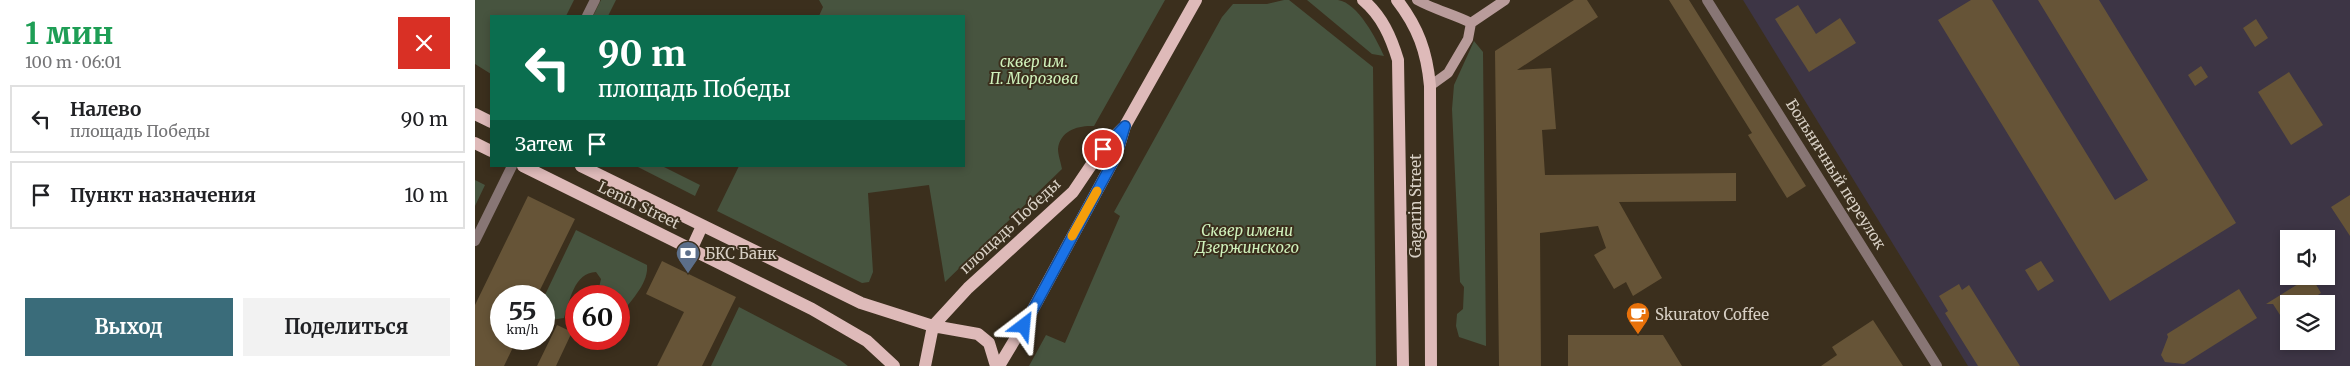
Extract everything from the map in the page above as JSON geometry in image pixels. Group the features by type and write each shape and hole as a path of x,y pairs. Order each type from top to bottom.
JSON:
{"main road":[{"path":"996,362 1032,311 1116,156 1125,126 1196,0"},
{"name":"Gagarin Street","path":"1363,0 1373,9 1381,21 1391,40 1398,60 1403,366"},
{"name":"Gagarin Street","path":"1397,0 1412,22 1423,46 1427,57 1431,86 1431,366"},
{"path":"1417,0 1429,7 1453,14 1471,23"},
{"path":"1431,86 1448,73 1468,39 1471,23 1505,0"},
{"path":"475,114 490,122"},
{"name":"площадь Победы","path":"933,326 968,288 1073,192 1103,149 1125,126"},
{"path":"475,143 490,150"},
{"name":"Lenin Street","path":"525,167 692,248 845,328 867,341 895,366"},
{"name":"Lenin Street","path":"583,167 835,290 881,310 933,326"},
{"path":"692,248 703,226"},
{"path":"925,366 933,326 978,334 989,343 996,362"}],"street":[{"path":"588,15 595,0"},
{"name":"Больничный переулок","path":"1707,0 1937,366"},
{"path":"475,241 512,167"}],"shaded area":[{"path":"1743,0 2350,0 2350,366 1968,366"}],"green space":[{"path":"475,0 574,0 566,15 490,15 490,73 475,64"},
{"path":"601,0 616,0 608,15 594,15"},
{"name":"сквер им. П. Морозова","path":"819,0 1165,0 1094,126 1082,126 1071,130 1062,137 1058,154 1062,169 945,282 929,185 868,193 873,272 869,282 862,283 717,211 739,167 965,167 965,15 819,15 823,7"},
{"name":"Сквер имени Дзержинского","path":"1289,0 1373,67 1376,366 1029,366 1046,335 1065,343 1120,216 1114,212 1222,17 1233,4 1267,4"},
{"path":"1307,0 1338,0 1353,8 1366,23 1384,56 1372,54"},
{"path":"1474,41 1483,52 1486,346 1459,337 1456,326 1457,314 1463,309 1464,287 1460,282 1452,109 1454,85"},
{"path":"638,167 664,167 700,185 695,196"},
{"path":"475,180 485,185 475,206"},
{"path":"576,230 647,265 647,272 642,286 630,303 630,285 600,285 601,279 596,272 583,277 576,285 565,285 564,318 555,319 555,285 550,285"},
{"path":"739,307 840,360 848,366 711,366"}],"building":[{"path":"1574,0 1587,0 1598,17 1517,70 1551,68 1556,129 1542,130 1545,175 1736,173 1736,201 1619,202 1662,278 1633,296 1626,282 1614,289 1594,255 1606,248 1598,226 1540,233 1541,366 1499,366 1495,51"},
{"path":"1669,0 1689,0 1806,186 1787,198 1748,135 1752,133"},
{"path":"1971,0 1992,0 2115,200 2148,180 2038,0 2099,0 2236,223 2110,301 1938,20"},
{"path":"1798,5 1816,34 1840,18 1856,43 1809,72 1775,19"},
{"path":"2256,19 2268,38 2255,47 2243,28"},
{"path":"2201,66 2208,77 2195,86 2188,75"},
{"path":"2289,72 2323,125 2291,145 2258,92"},
{"path":"2350,195 2350,236 2331,207"},
{"path":"528,196 575,219 542,285 490,285 490,350 512,350 504,366 475,366 475,305"},
{"path":"662,261 736,297 702,366 657,366 684,312 646,294"},
{"path":"2041,261 2054,281 2038,291 2025,270"},
{"path":"1959,284 1962,290 1969,285 2020,366 1978,366 1945,313 1948,311 1939,296"},
{"path":"2297,285 2316,285 2321,293 2318,295 2280,295"},
{"path":"2239,289 2257,318 2184,364 2165,362 2161,355 2168,337 2167,334"},
{"path":"2280,295 2280,315 2273,304 2266,304"},
{"path":"1873,320 1903,366 1821,366 1837,355 1832,347"},
{"path":"557,325 565,329 565,347 556,366 537,366 545,350 555,350 555,329"},
{"path":"1568,335 1663,335 1682,366 1568,366"}],"slow traffic":[{"path":"1072,236 1097,191"}],"place":[{"name":"БКС Банк","path":"688,274"},
{"name":"Skuratov Coffee","path":"1638,335"}],"route":[{"path":"1024,326 1116,156 1125,126 1103,149"}]}
